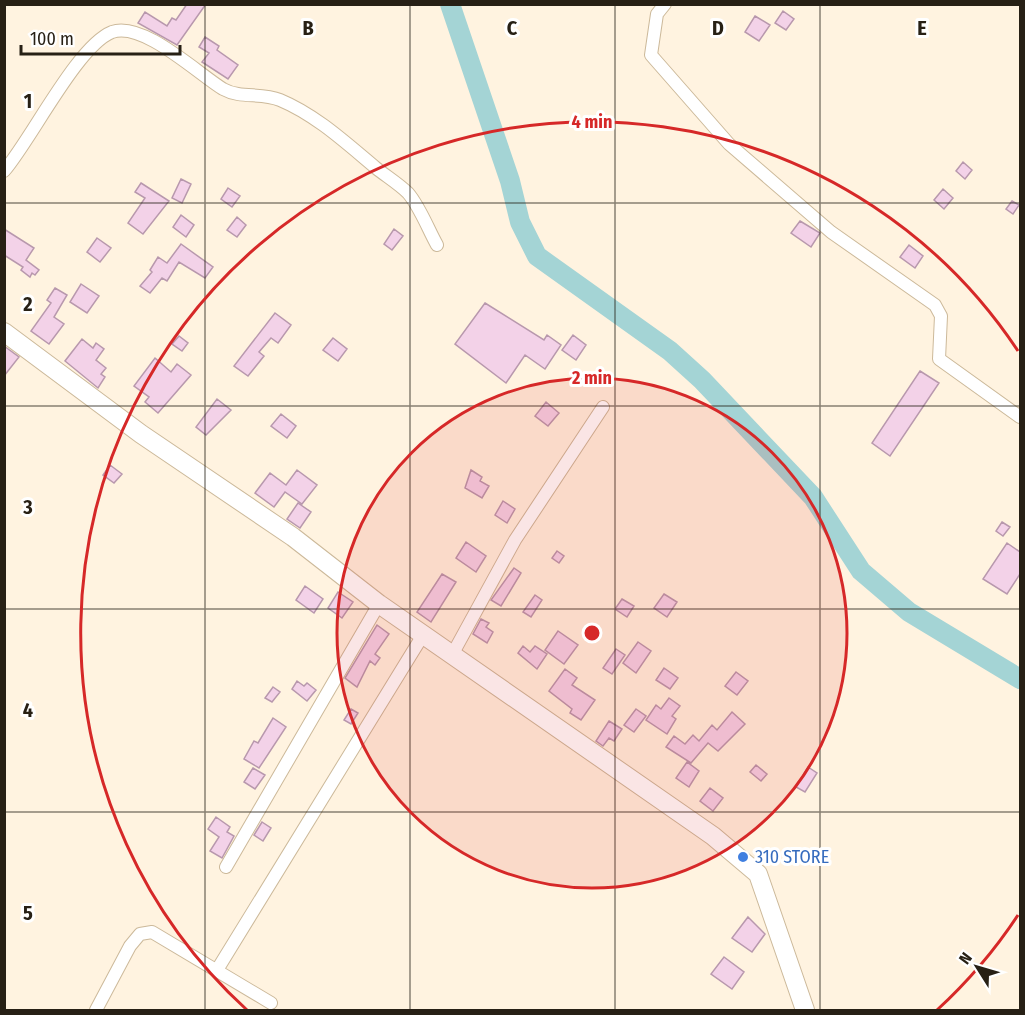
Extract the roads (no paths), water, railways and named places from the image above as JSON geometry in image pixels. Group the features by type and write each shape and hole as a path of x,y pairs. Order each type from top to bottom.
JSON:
{"street":[{"path":"665,4 657,14 651,55 729,144 831,232 934,305 941,316 939,358 1020,417"},
{"path":"4,171 15,159 53,97 93,46 113,32 135,33 154,41 225,90 241,96 265,96 280,100 322,124 408,194 436,245"},
{"path":"4,332 141,434 293,537 379,604 713,836 758,874 805,1011"},
{"path":"452,655 515,540 603,407"},
{"path":"226,867 379,604"},
{"path":"217,970 423,635"},
{"path":"96,1011 130,946 140,934 152,932 271,1003"}],"waterway":[{"path":"450,4 510,181 520,222 537,256 670,351 702,380 813,497 861,571 909,612 1020,679"}],"place":[{"name":"310 STORE","path":"743,857"}]}
